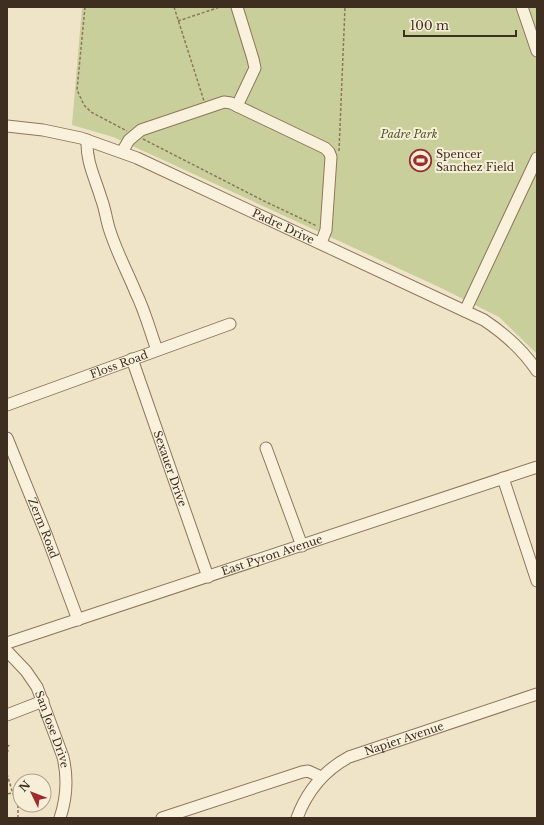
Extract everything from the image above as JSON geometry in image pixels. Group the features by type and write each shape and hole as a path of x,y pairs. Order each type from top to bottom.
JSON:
{"street":[{"path":"237,7 253,59 254,68 237,106"},
{"path":"522,7 537,51"},
{"path":"122,152 129,140 141,130 224,102 231,103 325,148 329,152 331,157 326,230 321,244"},
{"name":"Padre Drive","path":"7,126 43,130 87,140 122,152 484,320 508,337 537,371"},
{"path":"87,140 87,155 89,164 102,200 109,228 124,267 145,313 157,350"},
{"path":"465,311 537,158"},
{"name":"Floss Road","path":"7,405 230,324"},
{"name":"Sexauer Drive","path":"132,359 208,577"},
{"name":"Zerm Road","path":"7,438 46,534 78,620"},
{"path":"266,448 302,546"},
{"name":"East Pyron Avenue","path":"7,643 537,467"},
{"path":"503,478 537,581"},
{"name":"San Jose Drive","path":"7,651 31,677 43,701 63,757 66,787 65,799 60,818"},
{"name":"Napier Avenue","path":"297,818 305,799 321,777 341,762 360,752 537,694"},
{"path":"7,715 43,701"},
{"path":"162,818 302,772 308,771 321,777"}],"path":[{"path":"85,7 77,90 84,105 91,112 264,201 326,230"},
{"path":"174,7 206,108"},
{"path":"178,21 220,7"},
{"path":"339,156 345,7"},
{"path":"7,749 11,744"},
{"path":"7,774 12,790"}],"green space":[{"name":"Padre Park","path":"82,7 537,7 537,354 499,317 439,287 113,137 72,125"}],"place":[{"name":"Spencer Sanchez Field","path":"420,160"}]}
